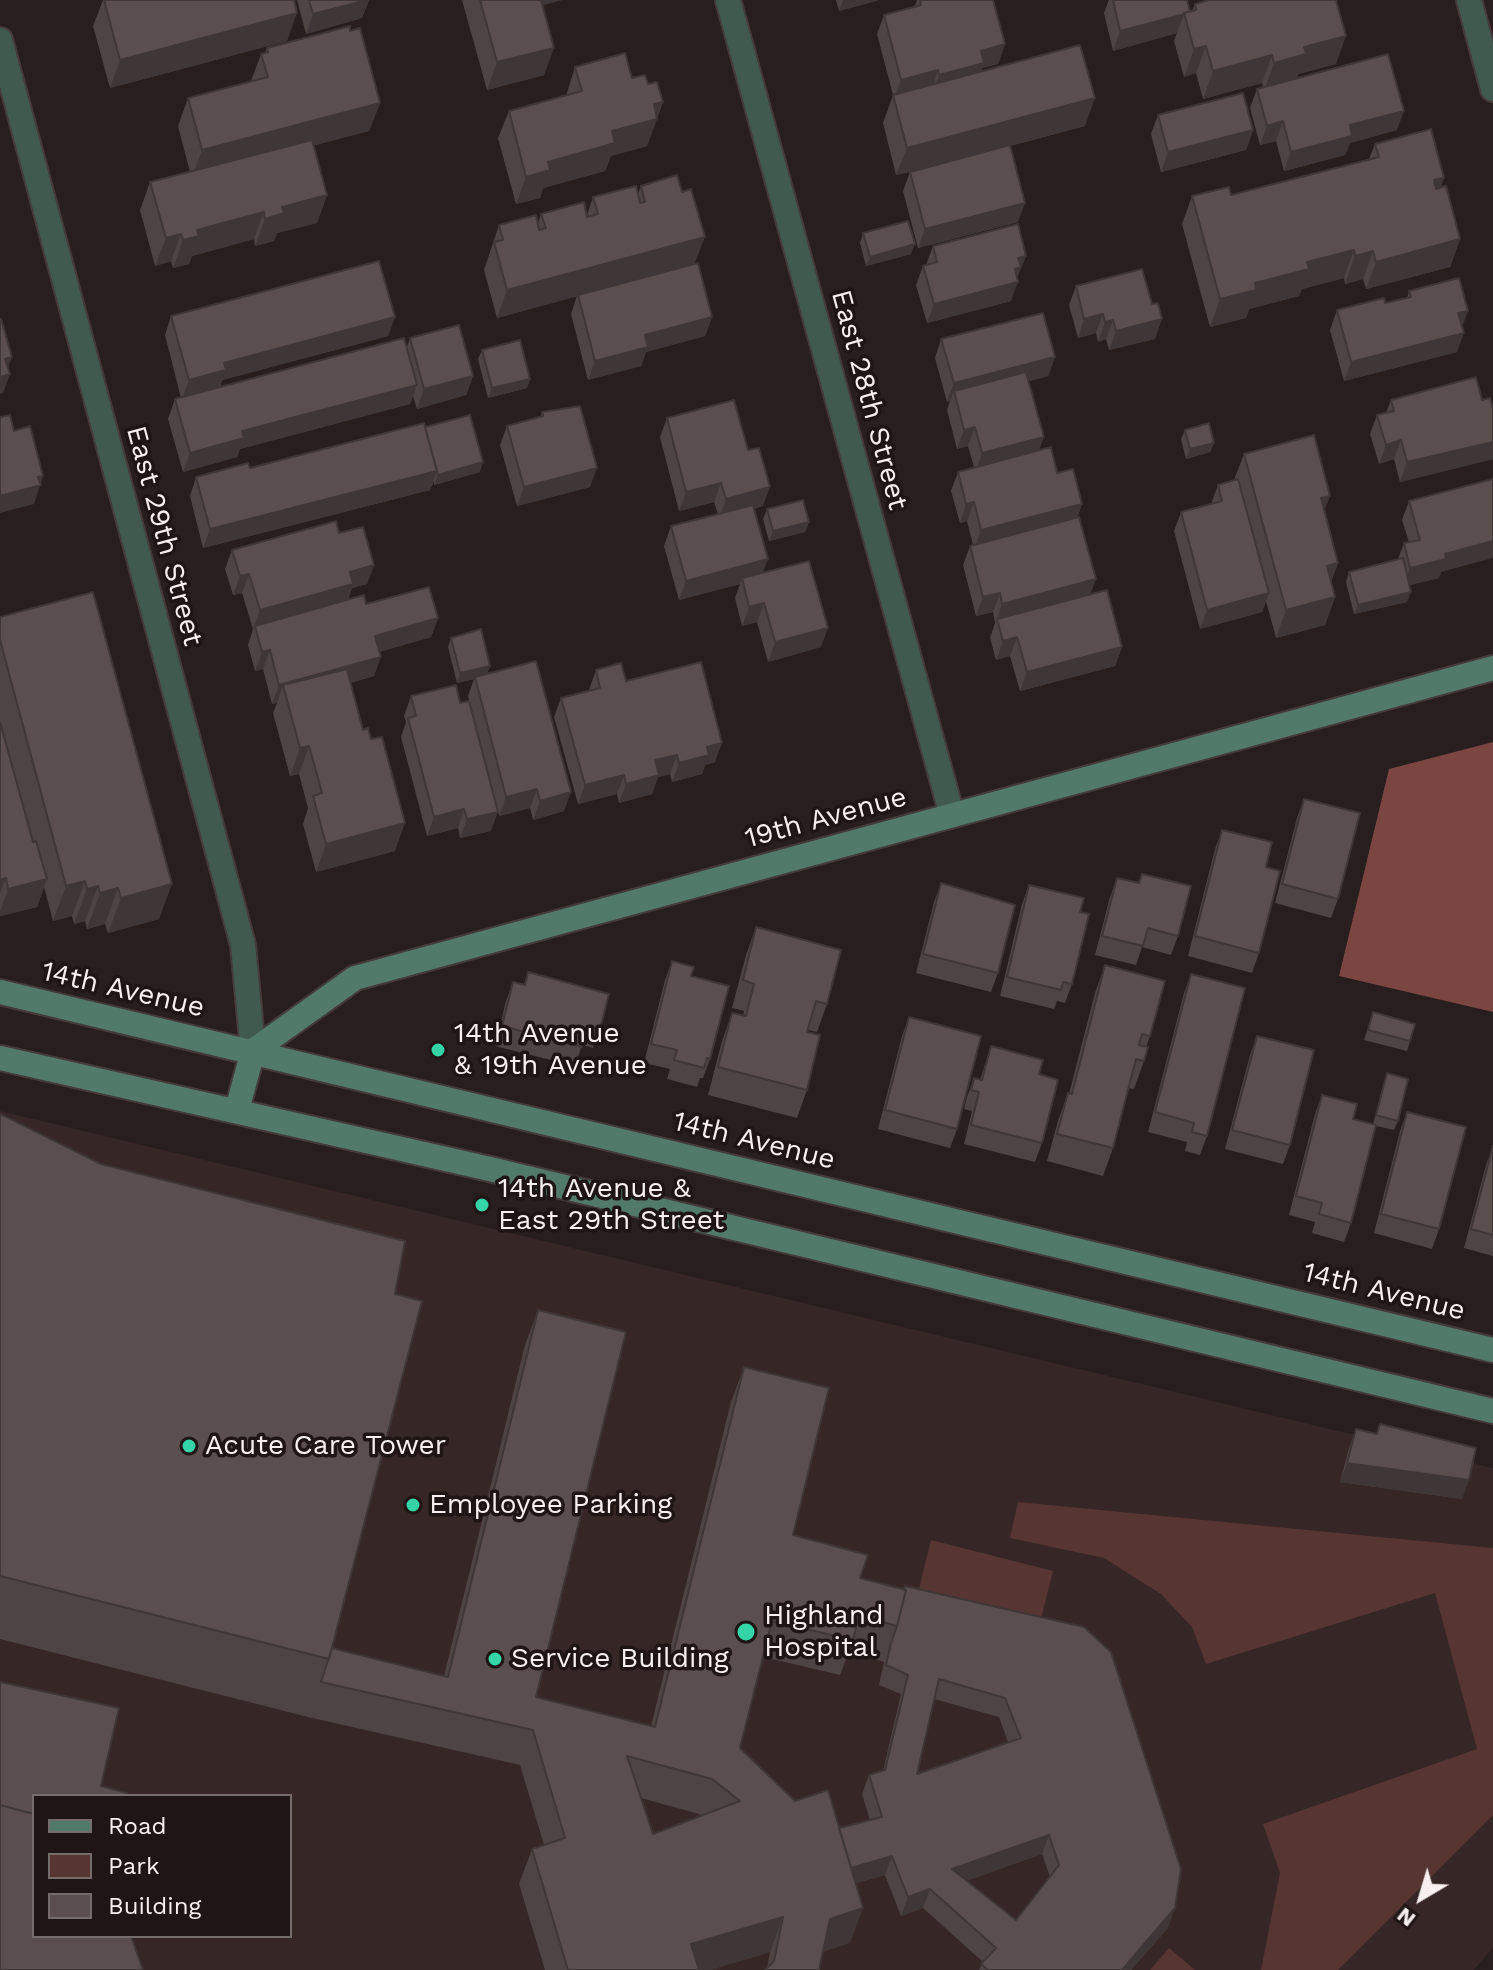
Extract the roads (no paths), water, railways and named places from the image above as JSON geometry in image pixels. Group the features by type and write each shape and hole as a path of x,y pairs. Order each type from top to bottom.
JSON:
{"main road":[{"name":"19th Avenue","path":"253,1051 355,978 1493,668"},
{"name":"14th Avenue","path":"0,992 1493,1350"},
{"path":"237,1110 253,1051"},
{"path":"0,1058 237,1110 1493,1411"}],"street":[{"name":"East 28th Street","path":"728,0 952,815"},
{"path":"1469,0 1493,89"},
{"name":"East 29th Street","path":"0,40 243,945 253,1051"}],"place":[{"name":"14th Avenue & 19th Avenue","path":"438,1050"},
{"name":"14th Avenue & East 29th Street","path":"482,1205"},
{"name":"Acute Care Tower","path":"189,1446"},
{"name":"Employee Parking","path":"413,1505"},
{"name":"Highland Hospital","path":"746,1632"},
{"name":"Service Building","path":"495,1659"}]}
